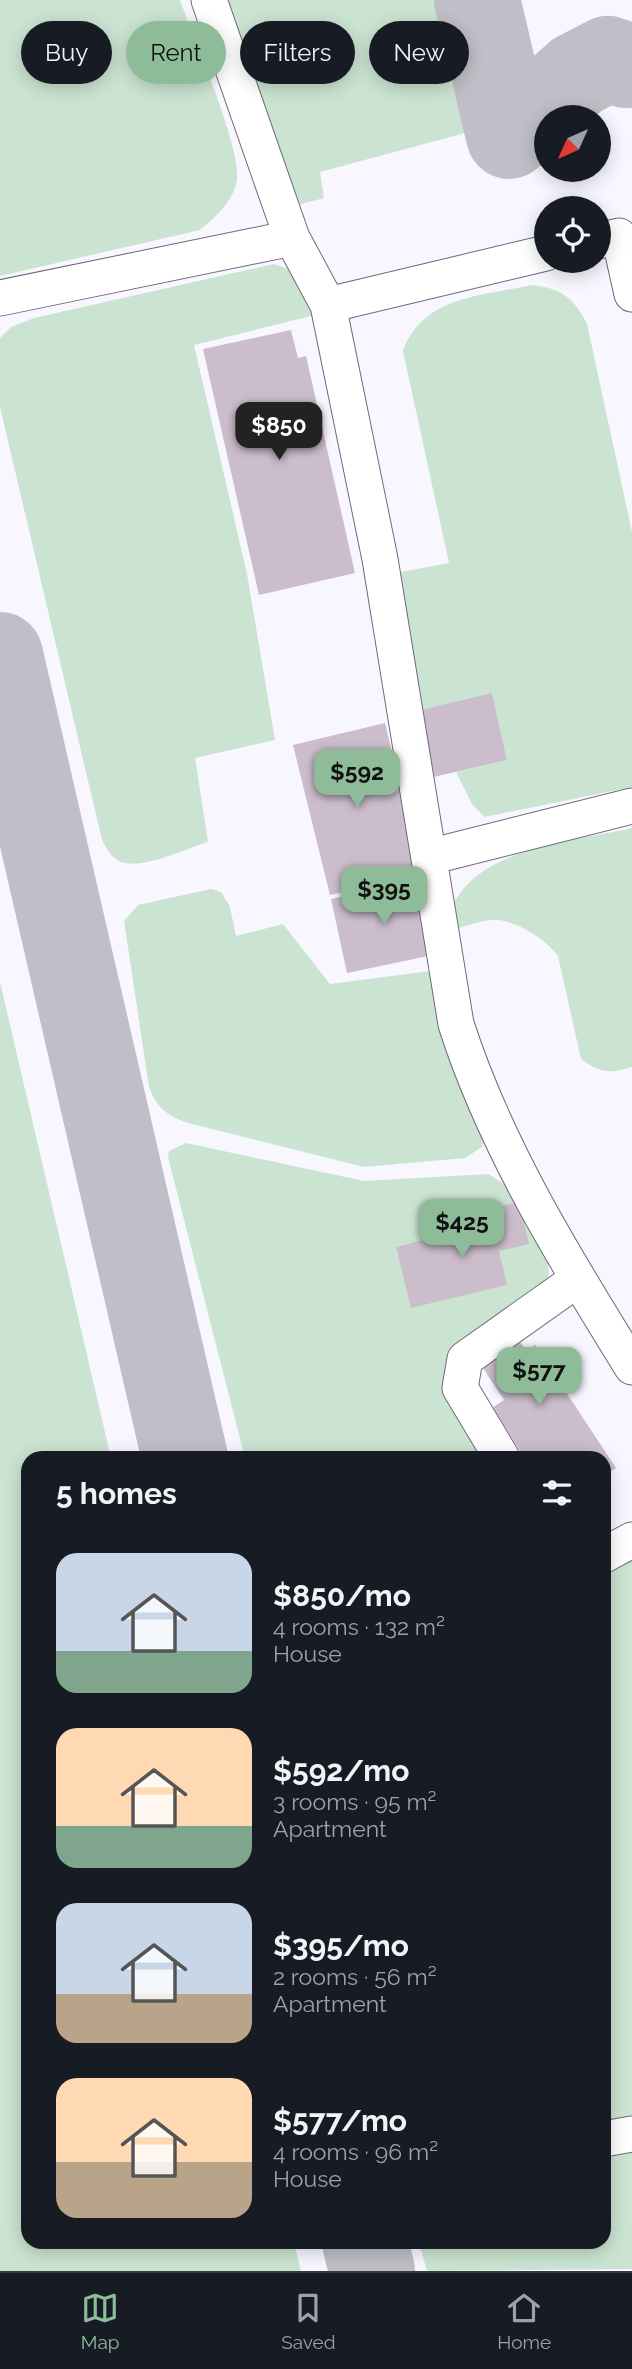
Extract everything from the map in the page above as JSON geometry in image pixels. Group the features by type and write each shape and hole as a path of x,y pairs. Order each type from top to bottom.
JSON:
{"lane":[{"path":"209,0 292,238 328,305 380,559 456,1024 466,1056 514,1160 578,1279 632,1367"},
{"path":"616,236 632,294"},
{"path":"0,299 292,238"},
{"path":"328,305 534,256"},
{"path":"429,858 632,806"},
{"path":"497,1451 465,1401 460,1375 465,1359 578,1279"},
{"path":"611,1552 632,1541"},
{"path":"611,2138 632,2134"}],"green space":[{"path":"0,0 180,0 188,21 126,21 126,84 212,84 232,142 236,163 237,179 228,201 200,230 0,276"},
{"path":"226,0 457,0 461,21 369,21 369,84 469,84 469,57 484,128 320,172 324,198 298,205 256,84 355,84 355,21 240,21 240,40"},
{"path":"274,264 291,270 315,315 194,345 247,574 275,740 195,758 208,842 156,860 135,864 121,862 108,851 102,840 0,407 0,338 11,327 34,318"},
{"path":"532,285 566,296 577,307 587,324 632,532 632,787 484,817 472,804 456,772 507,760 492,694 420,711 396,573 449,563 403,351 412,333 439,309 474,296"},
{"path":"632,828 632,1067 605,1071 581,1059 558,956 547,944 531,932 505,921 479,922 447,931 454,904 469,882 491,866 548,845"},
{"path":"211,889 221,892 230,907 236,936 283,924 330,984 430,971 484,1138 482,1147 465,1158 364,1167 188,1123 163,1110 149,1087 124,921 138,905"},
{"path":"0,982 109,1451 21,1451 21,2249 296,2249 301,2271 0,2271"},
{"path":"186,1143 364,1181 489,1174 508,1187 520,1201 548,1263 549,1275 543,1287 462,1341 483,1451 243,1451 168,1157 169,1151"},
{"path":"632,1547 632,2123 611,2128 611,1559"},
{"path":"632,2151 632,2269 427,2271 421,2249 611,2249 611,2156"}],"building":[{"path":"291,330 298,358 306,356 355,573 259,595 203,349"},
{"path":"492,693 507,760 429,778 413,712"},
{"path":"385,723 421,875 330,895 293,745"},
{"path":"422,880 438,954 347,973 331,899"},
{"path":"519,1202 529,1244 499,1251 507,1285 411,1308 396,1247 492,1223 489,1209"},
{"path":"517,1337 526,1351 535,1345 605,1451 520,1451 492,1408 504,1400 479,1362"}],"taxiway":[{"path":"477,0 509,136 577,75 608,59 626,65"},
{"path":"0,655 183,1451"},
{"path":"367,2249 372,2271"}]}
